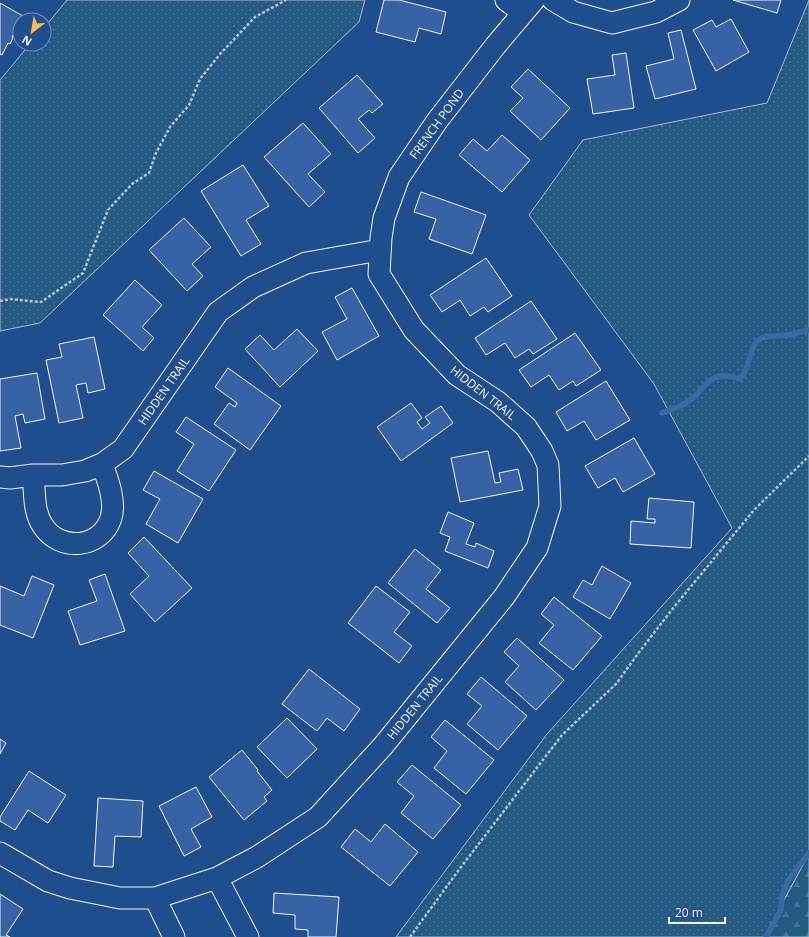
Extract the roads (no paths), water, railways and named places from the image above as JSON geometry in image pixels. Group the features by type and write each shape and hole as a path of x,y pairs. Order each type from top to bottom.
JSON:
{"street":[{"name":"FRENCH POND","path":"380,250 384,218 399,177 437,121 496,45 529,7 506,0"},
{"path":"553,0 573,12 612,23 656,12 679,0"},
{"name":"HIDDEN TRAIL","path":"0,476 10,478 33,475 62,475 85,471 102,464 123,449 218,312 253,287 306,263 380,250 379,274 414,330 457,375 498,402 526,427 542,451 548,465 550,506 537,548 504,597 383,746 318,817 257,857 217,878 155,898 120,898 70,888 48,881 0,853"},
{"path":"33,475 37,515 43,526 52,536 61,542 74,544 88,542 99,537 107,528 112,516 111,485 102,464"},
{"path":"217,878 248,937"},
{"path":"155,898 174,937"}],"waterway":[{"path":"662,413 689,401 709,381 717,377 729,376 740,379 746,369 752,350 758,340 767,336 788,335 809,330"},
{"path":"766,937 781,910 782,897 787,882 809,853"}]}
